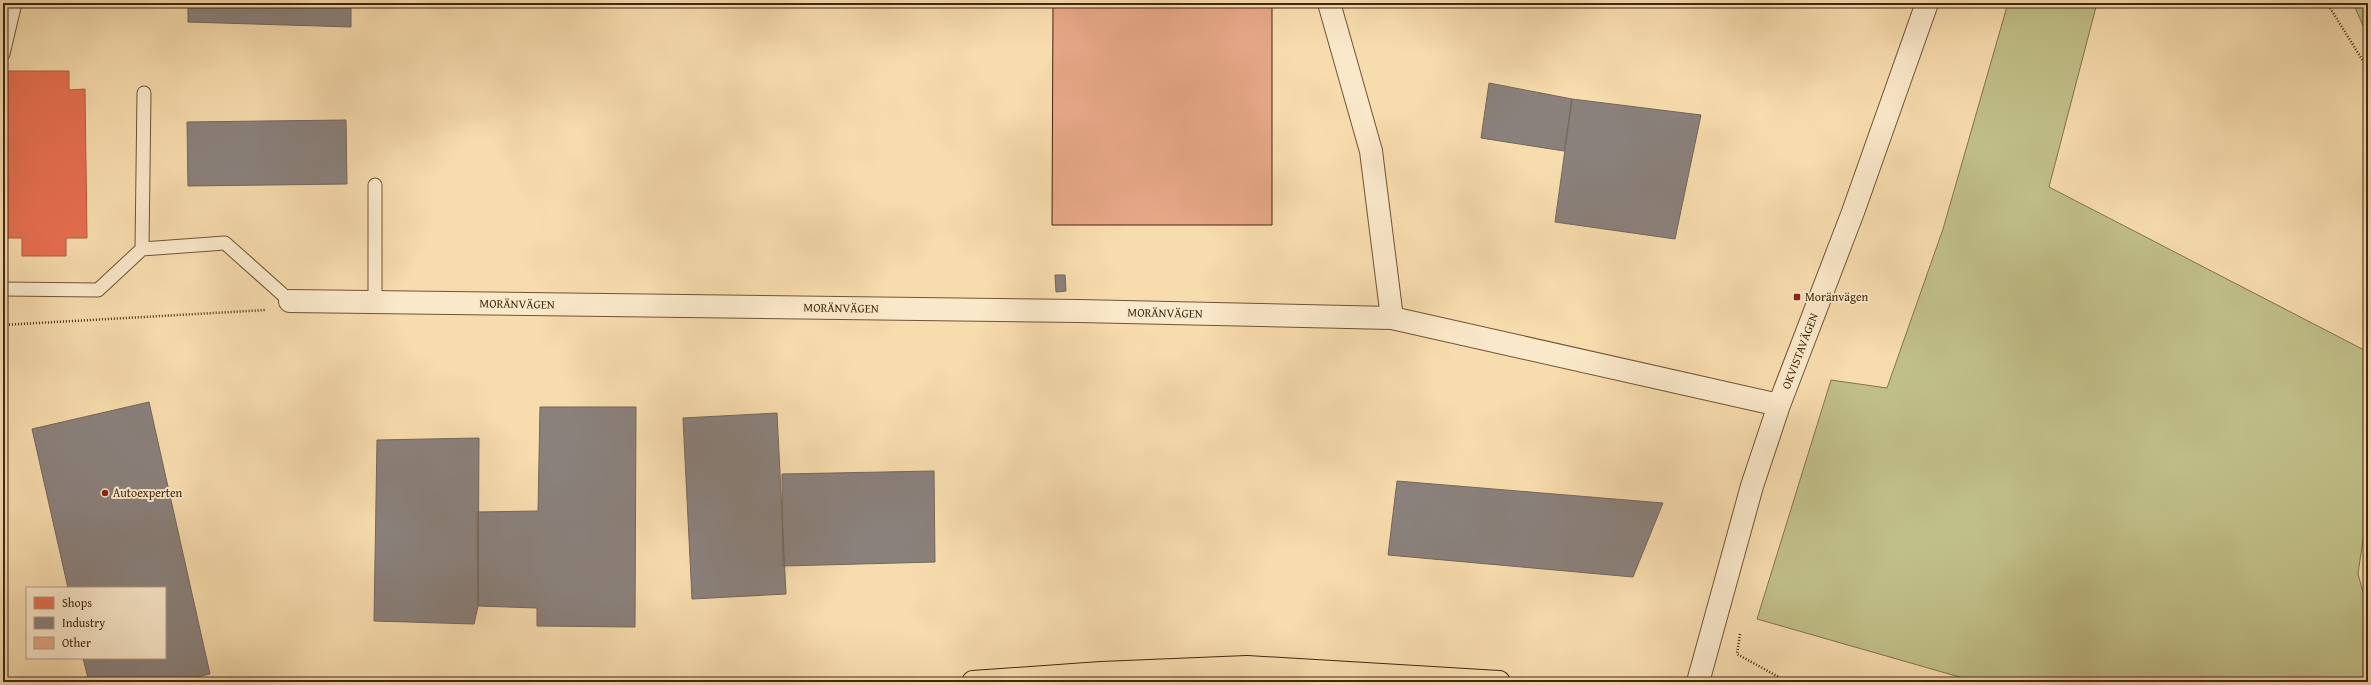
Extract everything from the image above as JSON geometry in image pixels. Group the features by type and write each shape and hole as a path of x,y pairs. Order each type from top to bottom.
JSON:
{"main road":[{"path":"973,682 1100,673 1247,667 1499,682"}],"street":[{"path":"1329,3 1371,151 1392,318"},
{"name":"OKVISTAVÄGEN","path":"1698,682 1752,486 1779,405 1853,212 1927,3"},
{"name":"MORÄNVÄGEN","path":"290,301 1078,311 1392,318 1779,405"}],"lane":[{"path":"3,54 15,3"},
{"path":"142,249 144,93"},
{"path":"375,185 375,302"},
{"path":"3,289 98,290 142,249 225,243 290,301"}],"path":[{"path":"2327,3 2368,69"},
{"path":"3,324 262,311 290,301"},
{"path":"1740,631 1737,654 1784,680 1793,682"}],"shaded area":[{"path":"2008,3 2097,3 2049,187 2368,352 2368,504 2358,574 2368,610 2368,682 1977,682 1757,619 1831,380 1887,388 1943,229"},
{"path":"2353,3 2368,3 2368,37"}],"building: Shops":[{"path":"5,71 69,71 69,90 85,89 87,238 66,238 66,256 22,256 22,238 7,238"}],"building: Industry":[{"path":"188,3 351,3 351,27 188,22"},
{"path":"1489,83 1572,99 1564,151 1481,138"},
{"path":"1572,99 1701,115 1675,239 1555,222"},
{"path":"346,120 347,184 188,186 187,122"},
{"path":"1055,275 1065,275 1066,291 1056,292"},
{"path":"149,402 210,674 174,682 89,682 83,659 166,659 166,587 68,587 32,429"},
{"path":"540,407 636,407 635,627 537,626 537,608 478,606 477,512 538,511"},
{"path":"777,413 786,594 692,599 683,418"},
{"path":"479,438 478,606 474,624 374,621 377,440"},
{"path":"934,471 935,562 783,566 782,474"},
{"path":"1397,481 1663,503 1633,577 1388,555"}],"building: Other":[{"path":"1053,3 1272,3 1272,225 1052,225"}],"place":[{"name":"Moränvägen","path":"1797,297"},
{"name":"Autoexperten","path":"105,493"}]}
